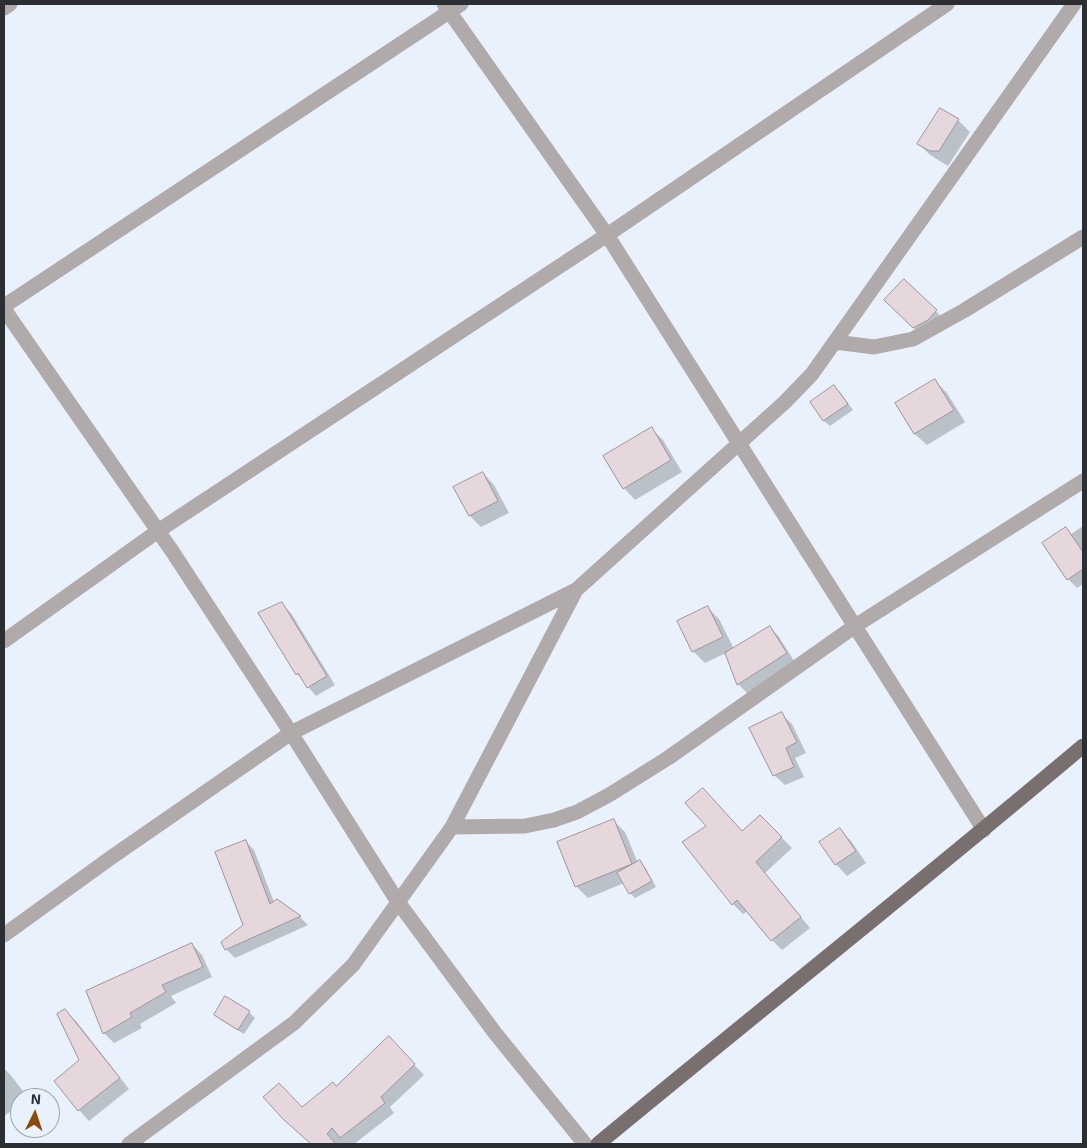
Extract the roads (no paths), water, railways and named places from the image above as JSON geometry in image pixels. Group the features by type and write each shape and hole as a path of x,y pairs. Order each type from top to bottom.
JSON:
{"main road":[{"path":"606,1142 774,999 984,830 1083,746"}],"street":[{"path":"4,8 10,4"},
{"path":"4,641 158,531 606,236 947,4"},
{"path":"4,934 291,733 576,590 785,402 812,374 1074,4"},
{"path":"585,1144 495,1034 398,902 291,733 158,531 4,307 451,6 606,236 984,830"},
{"path":"835,342 874,347 913,339 965,310 1083,237"},
{"path":"452,827 525,826 554,820 577,812 668,758 855,626 1083,481"},
{"path":"129,1144 294,1023 353,964 452,827 576,590"}]}
